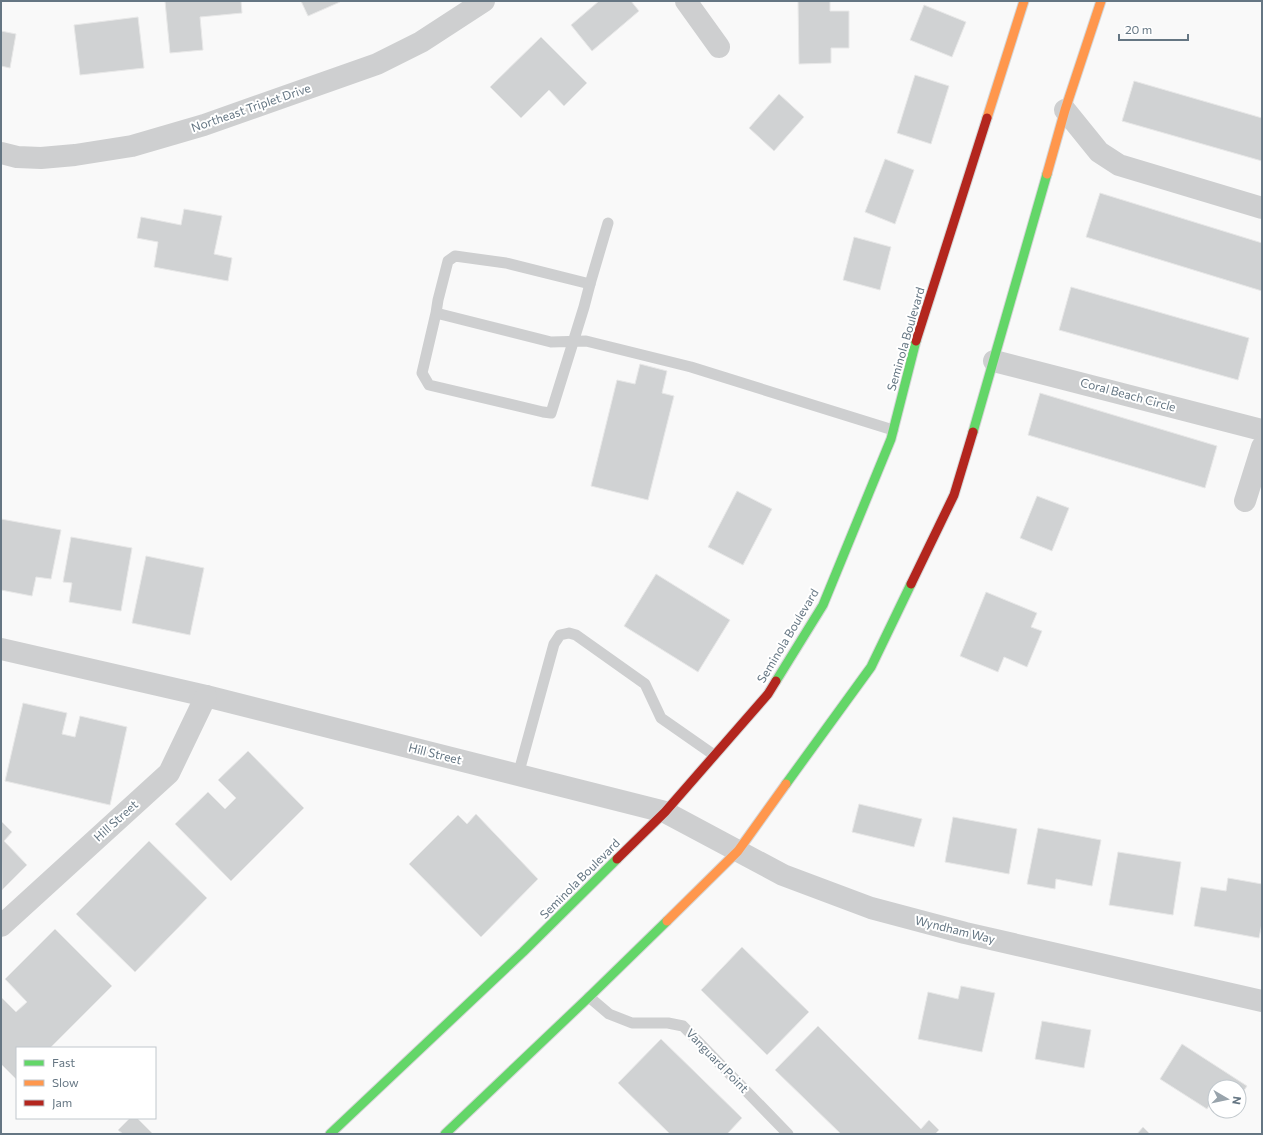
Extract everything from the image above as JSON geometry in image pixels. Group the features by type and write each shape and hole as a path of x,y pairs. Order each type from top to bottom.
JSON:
{"main road":[{"name":"Seminola Boulevard","path":"330,1134 523,952 665,812 768,694 823,605 891,439 918,339 1024,1"},
{"path":"445,1134 589,997 738,851 871,667 954,495 1066,110 1101,1"}],"street":[{"name":"Northeast Triplet Drive","path":"1,153 17,157 41,158 75,155 132,146 204,125 377,64 421,42 484,1"},
{"path":"686,1 719,47"},
{"path":"1066,110 1099,152 1119,165 1262,208"},
{"name":"Coral Beach Circle","path":"994,361 1262,430"},
{"path":"1245,501 1262,447"},
{"name":"Hill Street","path":"1,649 206,696 665,812"},
{"name":"Hill Street","path":"1,926 169,773 206,696"},
{"name":"Wyndham Way","path":"665,812 783,875 871,908 965,933 1262,1001"}],"lane":[{"path":"590,284 506,263 455,256 448,261 422,373 429,385 551,413 572,340 584,307 608,223"},
{"path":"436,313 551,342 572,340 586,341 691,367 893,430"},
{"path":"518,775 554,644 560,635 569,633 576,635 646,684 661,718 714,755"},
{"name":"Vanguard Point","path":"589,997 609,1014 632,1023 668,1023 683,1026 788,1134"}],"building":[{"path":"165,1 241,1 242,13 200,17 203,50 170,53"},
{"path":"301,1 340,1 340,2 308,16"},
{"path":"599,1 631,1 639,11 592,51 571,25"},
{"path":"798,1 830,1 830,11 849,11 849,48 831,48 831,63 799,64"},
{"path":"924,5 966,22 952,57 910,40"},
{"path":"138,17 144,68 80,75 74,25"},
{"path":"1,31 16,34 10,68 1,66"},
{"path":"541,37 587,83 564,106 549,90 521,118 490,87"},
{"path":"915,75 949,86 931,144 897,133"},
{"path":"1134,81 1262,118 1262,161 1122,121"},
{"path":"779,94 804,117 774,151 749,128"},
{"path":"885,159 914,170 895,224 865,212"},
{"path":"1100,193 1262,243 1262,291 1086,237"},
{"path":"184,209 222,216 214,254 232,258 228,281 154,267 158,242 137,238 141,217 181,225"},
{"path":"854,237 891,247 880,290 843,280"},
{"path":"1071,287 1249,338 1238,380 1059,330"},
{"path":"640,364 667,371 662,393 674,396 648,500 591,486 617,380 635,384"},
{"path":"1040,393 1217,446 1205,488 1028,435"},
{"path":"737,491 772,509 743,565 708,547"},
{"path":"1037,496 1069,508 1052,551 1020,538"},
{"path":"1,519 61,530 51,579 36,577 32,596 1,590"},
{"path":"71,537 132,548 121,611 69,602 72,583 63,582"},
{"path":"146,556 204,568 190,635 132,623"},
{"path":"656,574 730,620 698,672 624,626"},
{"path":"986,592 1037,613 1031,627 1042,631 1027,667 1004,657 998,672 960,656"},
{"path":"23,703 67,713 62,734 75,737 80,716 127,727 110,805 5,781"},
{"path":"248,751 304,808 231,881 175,824 208,792 225,809 236,798 218,780"},
{"path":"859,804 922,819 914,847 852,832"},
{"path":"476,814 538,879 481,937 409,864 458,815 467,824"},
{"path":"953,817 1017,829 1009,874 945,862"},
{"path":"1,821 12,832 4,841 27,865 2,890"},
{"path":"1038,828 1101,840 1092,886 1056,879 1055,889 1027,884"},
{"path":"149,841 207,898 135,972 76,914"},
{"path":"1118,852 1181,862 1173,915 1109,905"},
{"path":"1228,878 1262,884 1262,923 1259,938 1194,926 1201,887 1226,891"},
{"path":"55,929 112,986 51,1047 16,1047 16,1079 1,1064 1,997 16,1012 27,1002 5,979"},
{"path":"742,947 809,1012 767,1055 701,990"},
{"path":"961,986 995,993 982,1052 918,1039 928,992 958,999"},
{"path":"1042,1021 1091,1030 1084,1068 1035,1059"},
{"path":"818,1026 921,1129 929,1120 939,1130 935,1134 841,1134 775,1070"},
{"path":"661,1039 742,1118 727,1134 670,1134 618,1083"},
{"path":"1182,1044 1236,1079 1207,1079 1207,1109 1160,1079"},
{"path":"129,1119 138,1119 153,1134 123,1134 118,1130"},
{"path":"1143,1127 1150,1134 1137,1134"}],"traffic: fast":[{"path":"973,432 1047,174"},
{"path":"776,681 823,605 891,439 916,341"},
{"path":"786,784 871,667 911,584"},
{"path":"330,1134 523,952 617,859"},
{"path":"445,1134 667,921"}],"traffic: slow":[{"path":"987,118 1024,1"},
{"path":"1047,174 1065,110 1101,1"},
{"path":"667,921 738,851 786,784"}],"traffic: jam":[{"path":"916,341 987,118"},
{"path":"911,584 954,495 973,432"},
{"path":"617,859 665,812 768,694 776,681"}]}
